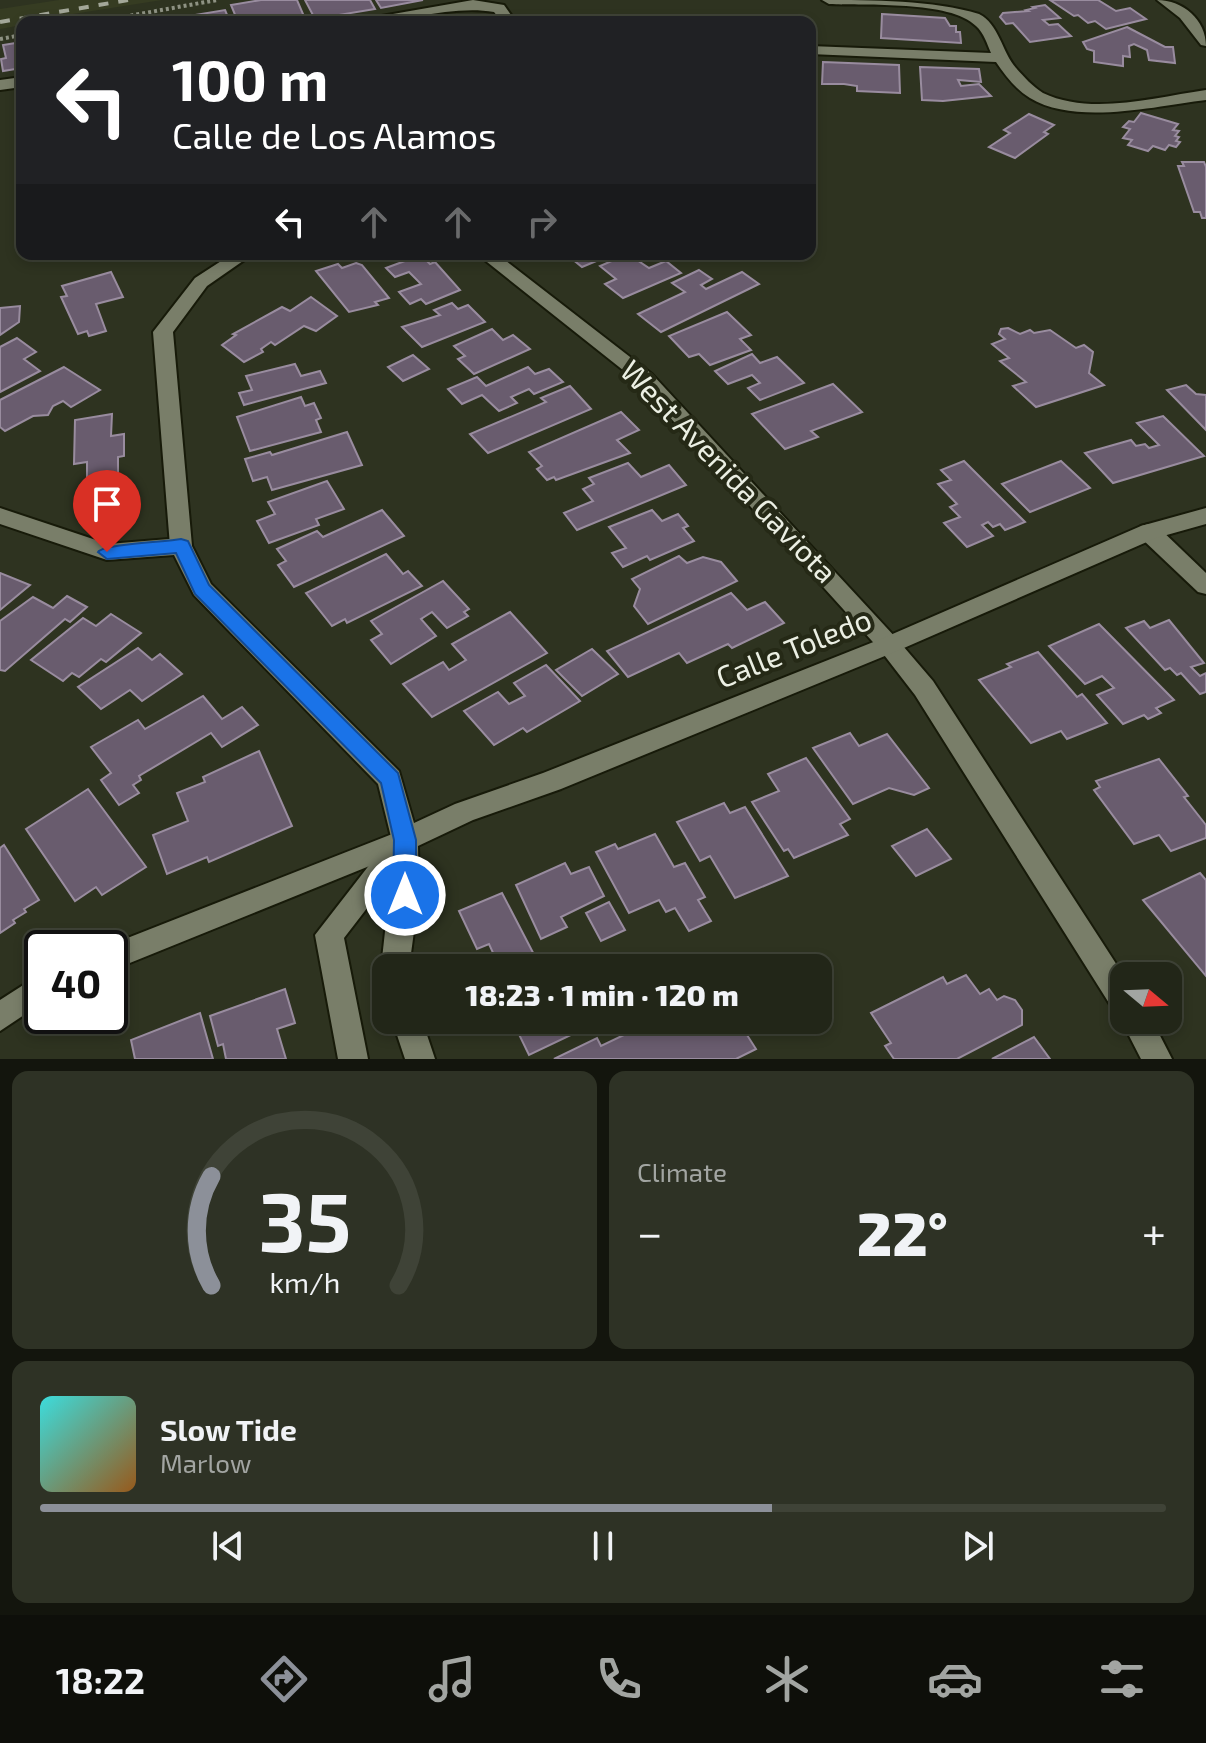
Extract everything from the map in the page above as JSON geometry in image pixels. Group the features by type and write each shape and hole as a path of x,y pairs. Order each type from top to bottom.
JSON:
{"street":[{"path":"829,0 945,8 976,17 994,38 1000,58 1026,90 1052,102 1084,108 1206,95"},
{"path":"1164,0 1185,15 1206,42"},
{"path":"405,16 474,4 499,8 505,16"},
{"path":"816,50 1000,58"},
{"path":"235,260 201,282 163,332 181,546 202,589 390,779 405,840 405,895 397,954"},
{"name":"West Avenida Gaviota","path":"494,260 645,378 889,645 924,688 1110,979"},
{"path":"0,516 107,552 181,546"},
{"name":"Calle Toledo","path":"128,951 405,840 464,812 567,775 889,645 1149,532 1206,516"},
{"path":"1149,532 1206,586"},
{"path":"353,1059 329,935 405,840"},
{"path":"0,1017 24,999"},
{"path":"412,1034 420,1059"},
{"path":"1144,1034 1157,1059"}],"path":[{"path":"128,16 217,0"}],"shaded area":[{"path":"59,0 162,0 60,16 16,16 16,26 0,29 0,9"}],"building":[{"path":"261,0 297,0 304,16 236,16 231,5"},
{"path":"305,0 370,0 375,9 333,16 313,16"},
{"path":"376,0 423,0 381,8"},
{"path":"1050,0 1098,0 1116,11 1130,8 1146,19 1106,29 1095,21 1088,23 1078,15 1074,16"},
{"path":"1045,5 1060,18 1043,20 1049,25 1058,24 1071,36 1030,42 1013,23 1006,24 1000,17 1003,13 1028,11"},
{"path":"225,10 228,16 189,16"},
{"path":"882,14 945,18 950,26 956,26 956,32 960,32 961,43 881,38"},
{"path":"1127,27 1165,47 1173,47 1175,63 1149,60 1147,50 1134,44 1129,46 1130,57 1123,56 1123,66 1094,62 1094,51 1087,49 1083,42"},
{"path":"16,43 16,69 3,71 1,59 6,58 3,45"},
{"path":"823,62 899,65 900,93 857,91 857,86 822,84"},
{"path":"920,67 979,69 981,82 958,80 961,86 979,84 991,96 922,100"},
{"path":"1141,113 1178,124 1173,130 1179,131 1175,136 1179,137 1176,141 1180,142 1176,147 1169,145 1165,150 1153,146 1148,151 1128,145 1132,140 1123,138 1130,129 1123,127 1129,121 1134,122"},
{"path":"1029,114 1054,125 1044,132 1048,134 1015,158 989,147 1010,133 1004,130"},
{"path":"1182,162 1204,162 1206,218 1202,218 1200,212 1194,212 1178,166 1184,166"},
{"path":"408,260 435,262 460,290 426,304 421,299 410,304 399,292 421,284 409,272 395,277 386,268"},
{"path":"573,260 599,260 582,267"},
{"path":"614,260 637,260 649,268 666,261 681,273 623,298 605,284 616,279 600,266"},
{"path":"356,263 362,265 389,298 375,302 378,305 349,312 316,271 338,264 342,268"},
{"path":"699,270 712,279 701,285 706,289 742,272 759,284 661,332 638,314 685,292 672,283"},
{"path":"111,272 123,297 96,304 106,331 89,336 87,331 78,334 61,297 67,296 62,286"},
{"path":"311,297 337,316 316,331 304,326 275,345 271,342 261,349 263,352 244,362 222,345 236,335 233,334 282,307 290,311"},
{"path":"452,303 458,309 468,305 485,322 422,347 402,327 440,315 434,310"},
{"path":"20,306 19,322 0,335 0,308"},
{"path":"727,312 751,335 740,339 751,350 710,365 699,354 689,357 669,336"},
{"path":"1008,328 1020,334 1030,330 1034,333 1050,330 1076,348 1084,345 1093,352 1089,373 1104,385 1036,407 1013,386 1026,382 1000,361 1009,358 992,344 1005,339 999,334 1001,329"},
{"path":"492,329 503,340 513,335 530,349 474,374 458,359 465,356 454,346"},
{"path":"17,338 36,352 24,359 40,371 0,392 0,347"},
{"path":"752,354 760,363 777,357 804,383 760,400 748,388 760,383 752,375 728,384 715,371"},
{"path":"413,355 429,369 403,381 388,367"},
{"path":"295,364 301,376 320,371 326,383 244,405 239,393 252,390 246,376"},
{"path":"64,367 100,390 71,407 63,401 53,406 48,415 33,416 5,431 0,427 0,400"},
{"path":"528,367 535,374 549,369 563,382 534,394 529,389 511,397 517,403 499,411 482,395 462,404 448,389 477,377 486,386"},
{"path":"833,384 862,412 811,431 818,437 785,449 752,414"},
{"path":"1186,385 1196,394 1206,395 1206,430 1167,390"},
{"path":"570,386 591,409 488,453 470,434 546,402 541,398"},
{"path":"301,397 305,406 314,403 321,418 316,420 321,432 250,451 237,417"},
{"path":"621,412 639,430 617,440 630,453 556,480 554,477 547,480 537,469 542,466 529,452"},
{"path":"112,414 111,436 124,434 124,456 118,457 118,487 87,492 87,462 74,464 75,420"},
{"path":"1163,416 1204,456 1113,483 1085,453 1131,440 1136,446 1145,444 1149,448 1159,445 1137,423"},
{"path":"347,432 362,465 272,490 267,477 253,481 245,459 270,452 272,455"},
{"path":"964,461 1025,522 1005,530 1000,524 993,527 988,522 982,525 993,536 967,547 944,523 960,517 950,507 957,504 938,484 951,480 941,470"},
{"path":"1061,461 1090,488 1030,512 1002,484"},
{"path":"628,463 641,477 669,465 686,485 577,530 564,513 593,501 583,489 594,484 589,478"},
{"path":"327,481 344,509 316,519 319,525 269,543 257,521 275,514 268,502"},
{"path":"382,510 404,536 294,587 278,565 286,561 277,549 317,531 323,537"},
{"path":"652,510 662,521 678,514 688,526 683,528 694,541 650,560 647,556 623,567 612,553 626,548 609,527"},
{"path":"386,554 403,574 408,571 422,586 347,623 345,619 332,626 306,593"},
{"path":"679,556 687,563 703,557 721,562 737,581 648,624 634,606 640,589 632,579"},
{"path":"0,573 30,585 0,610"},
{"path":"443,581 469,609 464,612 468,616 447,628 432,612 421,619 436,636 391,664 371,640 382,634 371,621"},
{"path":"731,593 747,610 765,602 784,623 732,648 728,644 687,663 679,653 628,677 607,651"},
{"path":"67,596 87,607 70,622 65,619 5,671 0,670 0,621 33,597 53,608"},
{"path":"510,612 547,653 432,717 403,684 443,662 449,670 466,660 452,644"},
{"path":"111,614 141,633 106,662 101,659 79,677 72,673 63,681 31,660 83,618 96,626"},
{"path":"1169,620 1204,663 1191,667 1200,676 1206,673 1206,692 1200,694 1181,673 1177,675 1170,668 1165,670 1126,628 1144,621 1150,628"},
{"path":"1099,624 1174,700 1156,708 1161,713 1148,719 1144,715 1123,724 1097,695 1114,688 1102,676 1085,684 1049,646"},
{"path":"138,648 152,660 160,654 182,674 142,701 130,690 101,709 78,687"},
{"path":"592,649 618,674 582,696 556,670"},
{"path":"1038,652 1077,697 1082,694 1107,723 1067,739 1061,731 1031,743 979,680 1011,667 1007,664"},
{"path":"546,665 580,701 527,732 523,728 494,745 464,711 498,692 509,704 525,696 514,683"},
{"path":"203,696 222,719 242,707 258,725 222,747 211,733 139,776 141,780 133,785 139,793 119,805 101,780 111,773 91,747 138,720 145,729"},
{"path":"850,733 859,746 887,734 929,788 914,795 889,788 853,804 813,748"},
{"path":"259,751 292,826 209,862 207,857 167,874 153,835 188,821 177,793 205,782 203,777"},
{"path":"806,758 850,819 840,824 848,835 794,858 788,849 784,851 752,802 779,791 768,774"},
{"path":"1159,759 1206,825 1206,838 1171,851 1159,835 1134,844 1094,790 1100,787 1096,781"},
{"path":"88,789 146,867 102,895 96,887 75,901 26,829"},
{"path":"724,803 730,813 745,807 788,876 735,898 710,856 700,861 677,822"},
{"path":"927,829 951,859 916,876 892,846"},
{"path":"655,834 674,867 685,863 705,897 698,900 711,921 689,931 675,908 666,912 659,900 629,913 596,852 615,844 618,849"},
{"path":"4,845 39,900 24,909 26,912 13,920 15,923 0,933 0,848"},
{"path":"565,863 571,874 589,867 604,896 561,917 567,927 541,939 516,885"},
{"path":"1200,873 1206,880 1206,976 1143,900"},
{"path":"502,893 534,954 494,954 489,944 477,949 459,911"},
{"path":"609,902 625,930 601,941 586,913"},
{"path":"966,975 980,994 989,989 997,1000 1004,996 1015,1000 1022,1010 1022,1025 957,1059 894,1059 885,1046 891,1043 871,1013 943,977 947,984"},
{"path":"285,989 295,1023 277,1029 286,1059 226,1059 223,1044 218,1046 210,1016"},
{"path":"200,1013 213,1059 135,1059 131,1040"},
{"path":"519,1034 573,1034 529,1055"},
{"path":"626,1034 749,1034 756,1049 736,1059 554,1059 597,1038 601,1046"},
{"path":"1034,1037 1050,1059 992,1059"}],"railway":[{"path":"35,16 128,0"},
{"path":"0,22 16,19"}],"route":[{"path":"107,552 181,546 202,589 390,779 405,840 405,895"}]}
